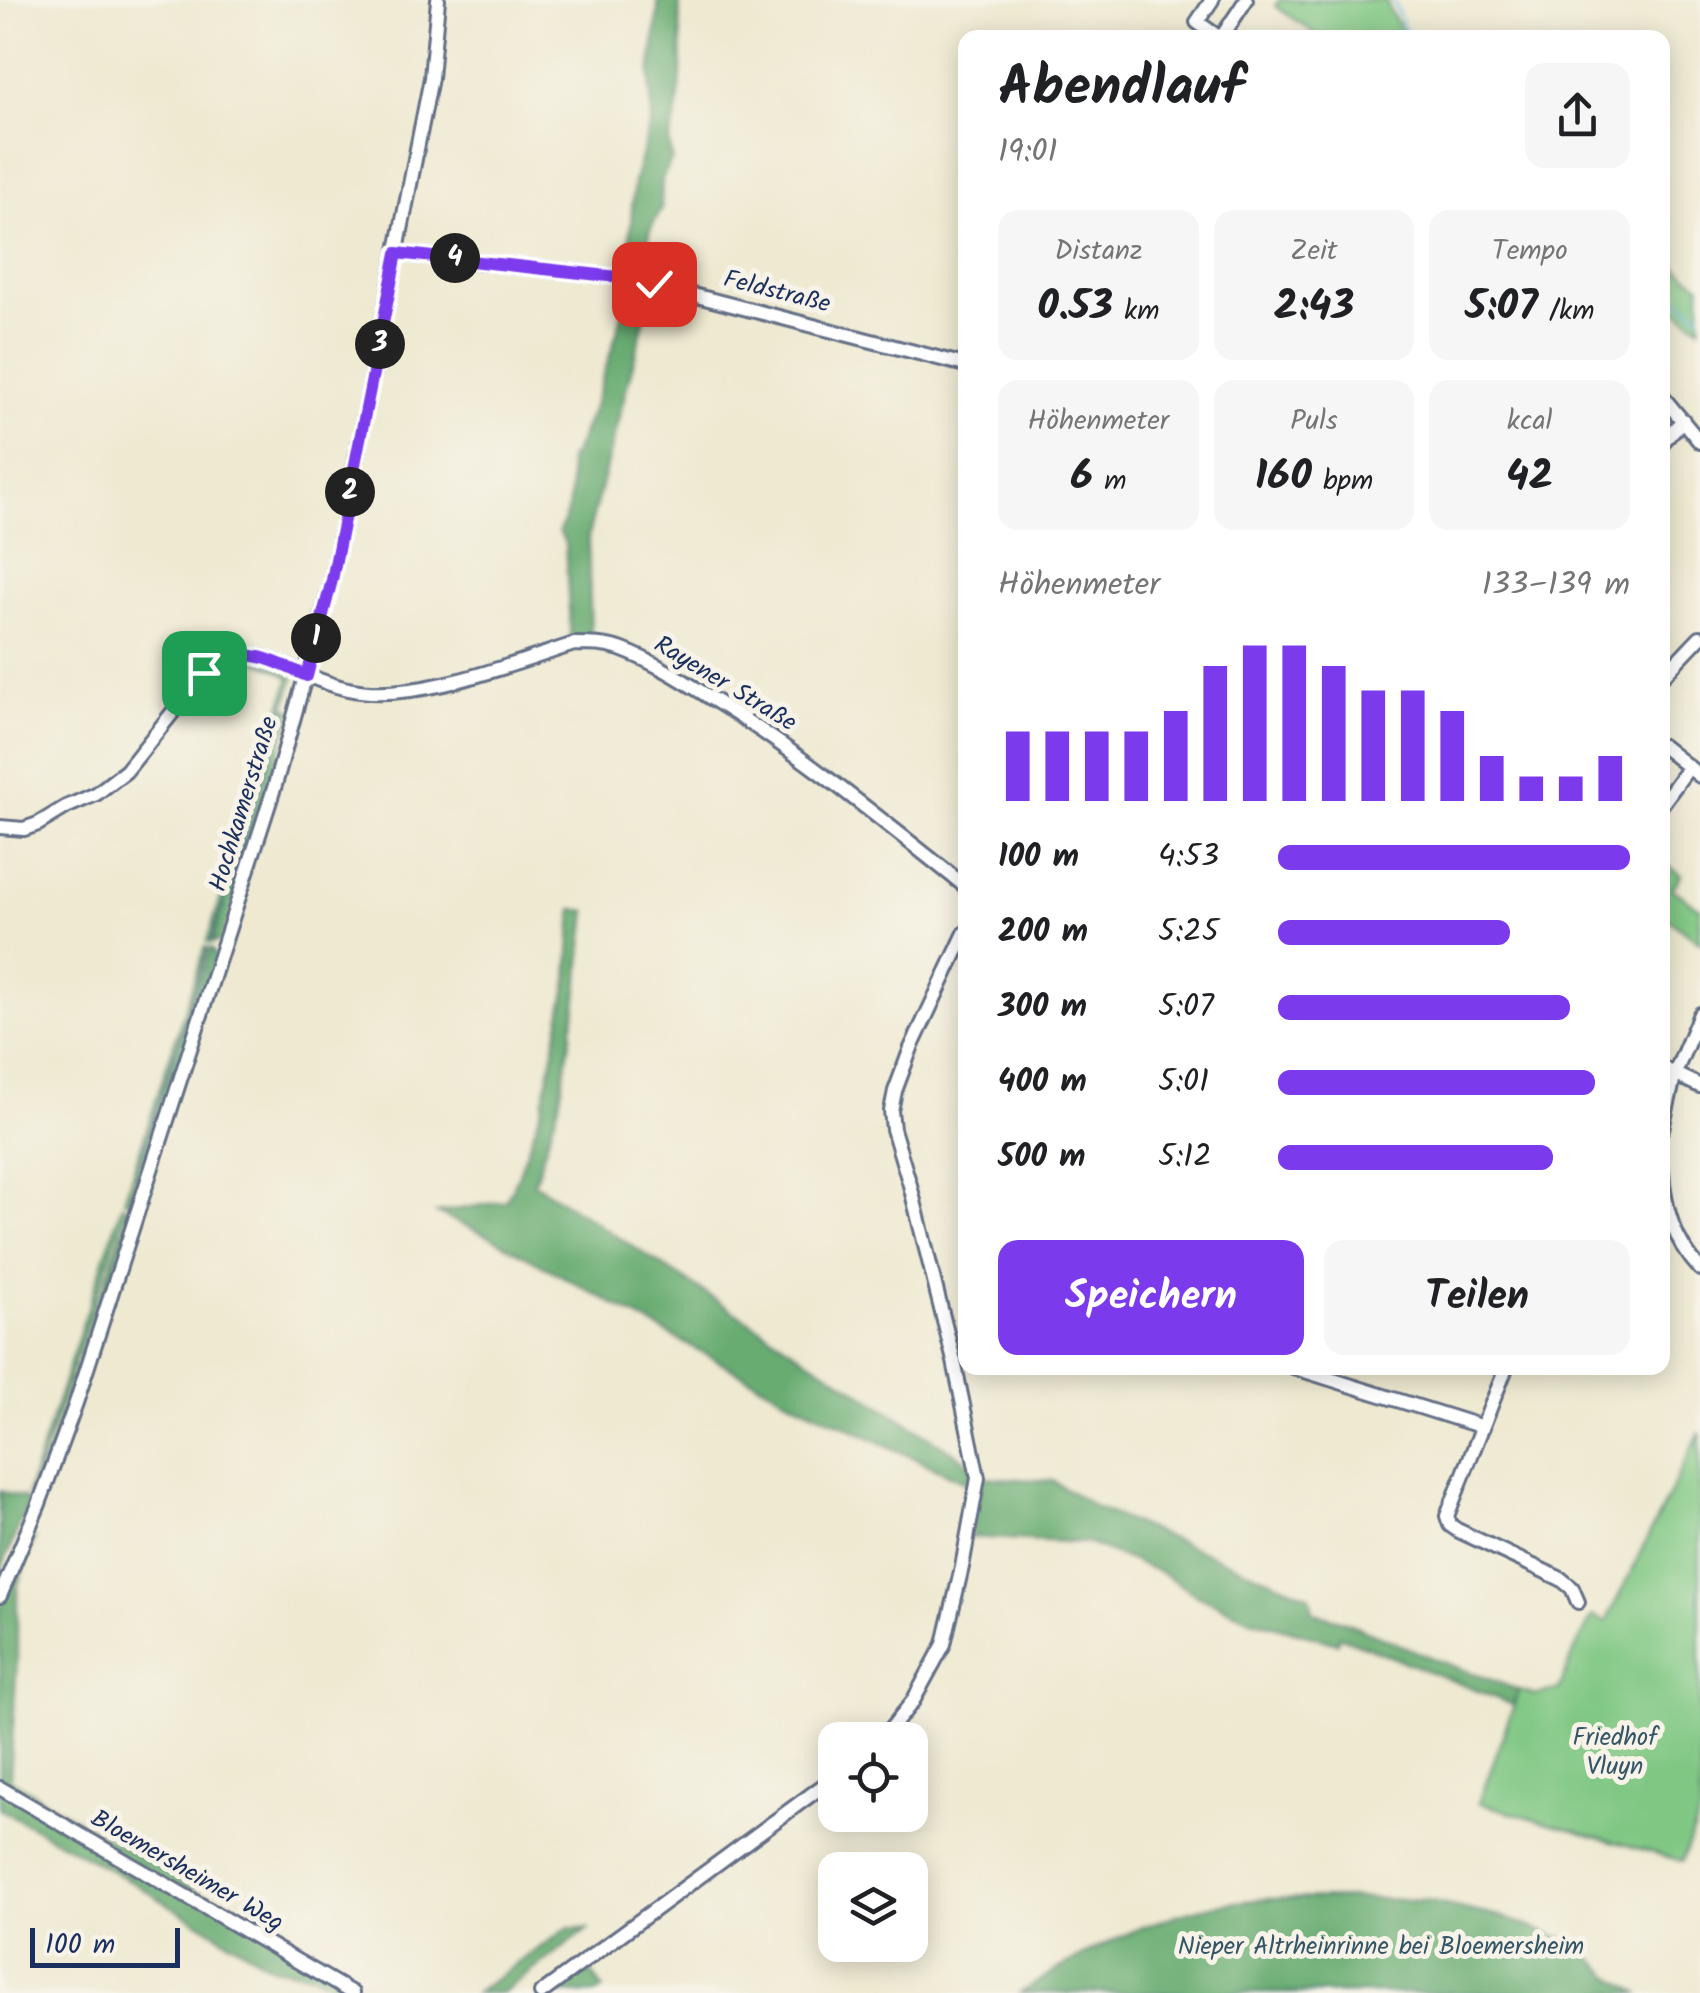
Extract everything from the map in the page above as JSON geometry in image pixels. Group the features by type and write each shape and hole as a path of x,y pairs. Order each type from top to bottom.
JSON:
{"street":[{"name":"Hochkamerstraße","path":"0,1596 76,1403 307,676 332,580 397,253 433,65 438,0"},
{"path":"1208,30 1197,22 1212,0"},
{"path":"1225,30 1246,0"},
{"name":"Feldstraße","path":"397,253 627,278 958,363"},
{"path":"1670,405 1700,442"},
{"path":"1670,434 1683,420"},
{"path":"1670,669 1700,637"},
{"name":"Rayener Straße","path":"0,827 24,830 111,784 126,771 204,673 223,659 239,654 272,661 330,685 363,692 404,691 574,644 600,644 618,648 674,676 770,734 958,881"},
{"path":"1670,752 1694,772 1670,796"},
{"path":"896,1722 944,1644 978,1478 954,1360 891,1111 911,1048 958,948"},
{"path":"1670,1066 1700,1014"},
{"path":"1670,1071 1700,1086"},
{"path":"1670,1231 1700,1269"},
{"path":"1318,1375 1483,1427"},
{"path":"1503,1375 1447,1516 1450,1526 1561,1580 1572,1588 1578,1602"},
{"name":"Bloemersheimer Weg","path":"0,1788 352,1993"},
{"path":"541,1993 818,1789"}],"green space":[{"path":"657,0 679,0 682,65 669,143 672,159 662,179 661,209 650,230 643,277 627,276 634,182 652,117 650,76"},
{"path":"1279,0 1387,0 1401,30 1310,30 1275,6"},
{"path":"1670,261 1700,285 1700,327 1670,304"},
{"path":"623,290 651,294 588,536 591,638 571,641 565,543 559,531 569,505 568,459 574,454 595,403 625,306"},
{"path":"243,658 270,664 294,678 210,943 207,942 290,678 257,662 231,662 209,675 186,701 216,667 233,660"},
{"path":"287,708 292,710 220,941 213,943"},
{"path":"1670,867 1681,875 1672,889 1700,908 1700,942 1670,920"},
{"path":"573,909 587,911 576,1007 559,1104 534,1183 973,1465 972,1485 791,1401 489,1236 437,1213 506,1201 518,1176 542,1108 568,981"},
{"path":"205,947 208,948 128,1202 124,1200"},
{"path":"211,949 215,954 136,1202 132,1203 145,1153"},
{"path":"122,1205 126,1208 27,1494"},
{"path":"130,1209 133,1212 71,1402 34,1496"},
{"name":"Friedhof Vluyn","path":"1700,1432 1700,1813 1682,1861 1479,1803 1519,1690 1535,1695 1559,1690 1593,1616 1605,1622 1608,1618"},
{"path":"980,1477 1053,1481 1097,1508 1310,1596 1313,1612 1519,1690 1513,1705 1339,1636 1337,1643 1251,1619 1196,1595 1160,1572 1087,1543 971,1537"},
{"path":"0,1491 24,1498 28,1504 0,1572"},
{"path":"30,1537 35,1538 17,1587 10,1779 370,1993 345,1993 312,1974 272,1967 130,1881 0,1809 0,1609"},
{"name":"Nieper Altrheinrinne bei Bloemersheim","path":"1256,1900 1427,1901 1505,1918 1573,1942 1610,1975 1639,1993 1020,1993 1118,1938 1170,1917"},
{"path":"568,1928 588,1929 503,1993 475,1993"},
{"path":"586,1970 603,1989 597,1993 545,1993 575,1971"}],"waterway":[{"path":"1393,0 1405,30"},
{"path":"1670,292 1700,315"}],"route":[{"path":"204,673 223,659 239,654 272,661 307,676 332,580 397,253 523,265 654,284"}]}
